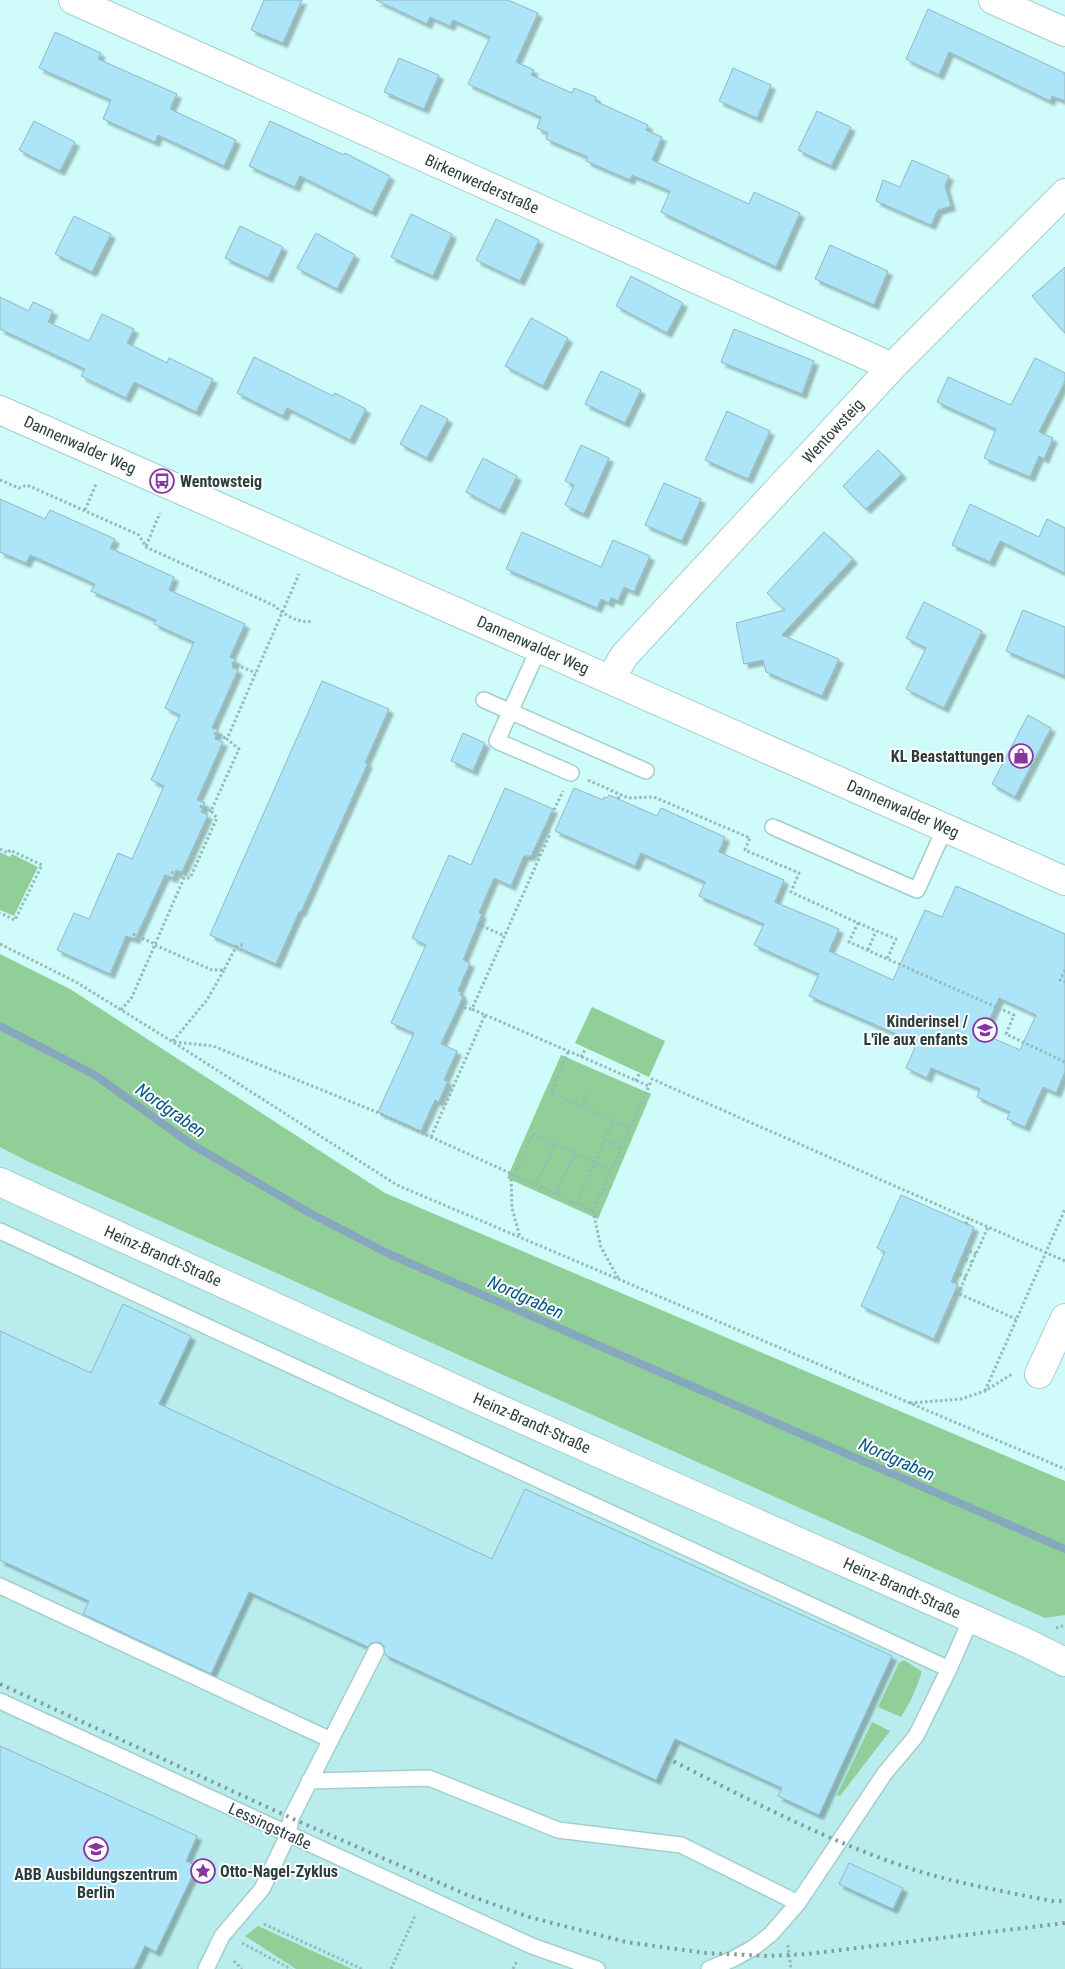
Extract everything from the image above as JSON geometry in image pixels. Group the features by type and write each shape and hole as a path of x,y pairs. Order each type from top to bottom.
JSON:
{"street":[{"name":"Birkenwerderstraße","path":"73,0 892,367"},
{"path":"993,0 1065,32"},
{"name":"Wentowsteig","path":"611,679 624,656 892,367 1062,202"},
{"name":"Dannenwalder Weg","path":"0,410 1065,881"},
{"name":"Heinz-Brandt-Straße","path":"0,1182 497,1408 1065,1662"},
{"path":"1044,1363 1065,1318"}],"lane":[{"path":"539,648 497,741 571,773"},
{"path":"484,700 646,771"},
{"path":"773,827 917,890 945,828"},
{"path":"0,1231 950,1669"},
{"path":"0,1586 330,1740"},
{"path":"709,1969 732,1960 753,1948 770,1934 798,1903 885,1773 916,1736 950,1669 971,1619"},
{"path":"206,1969 224,1934 262,1889 288,1835 291,1818 376,1651"},
{"name":"Lessingstraße","path":"0,1702 532,1946 597,1969"},
{"path":"309,1781 429,1778 558,1830 681,1846 798,1903"}],"path":[{"path":"0,480 18,488 27,485 85,510 139,535 146,547 274,605 283,613 305,622 312,621"},
{"path":"85,510 96,484"},
{"path":"146,547 160,512"},
{"path":"227,739 300,574"},
{"path":"232,663 256,673"},
{"path":"211,811 239,749 227,739 214,733"},
{"path":"554,810 571,773 628,798 654,797 750,838 745,850 799,873 791,892 896,939 887,959"},
{"path":"618,799 620,794"},
{"path":"171,872 184,878 190,878 218,818 211,811 200,806"},
{"path":"472,1009 549,836 547,827"},
{"path":"0,849 8,853 10,850 42,865 15,920 0,913"},
{"path":"533,852 540,856"},
{"path":"121,1010 132,997 184,878"},
{"path":"858,922 849,942 1014,1015 1006,1034 1065,1062"},
{"path":"477,924 505,936"},
{"path":"868,950 876,930"},
{"path":"134,934 212,970 224,970"},
{"path":"0,944 76,982 397,1185 1065,1469"},
{"path":"173,1042 208,1000 236,947 244,944"},
{"path":"1065,970 1060,980 1065,982"},
{"path":"459,1007 472,1009 649,1086"},
{"path":"432,1137 447,1097 485,1015"},
{"path":"173,1042 213,1046 374,1111 593,1212"},
{"path":"581,1057 586,1048"},
{"path":"568,1052 551,1093 630,1128"},
{"path":"636,1081 640,1072"},
{"path":"618,1279 601,1247 593,1212 652,1079 1065,1261"},
{"path":"581,1107 588,1091"},
{"path":"576,1204 613,1121"},
{"path":"520,1238 512,1208 512,1174 533,1134 611,1170"},
{"path":"604,1140 621,1148"},
{"path":"536,1185 554,1144"},
{"path":"556,1194 574,1154"},
{"path":"985,1391 1065,1209"},
{"path":"966,1224 969,1218"},
{"path":"988,1227 966,1277 956,1293 1016,1319"},
{"path":"965,1249 976,1254"},
{"path":"961,1257 972,1262"},
{"path":"955,1272 966,1277"},
{"path":"909,1404 961,1399 985,1391 1044,1363"},
{"path":"391,1969 417,1911"},
{"path":"264,1924 362,1969"},
{"path":"224,1934 291,1969"},
{"path":"234,1961 242,1969"},
{"path":"791,1964 791,1969"}],"shaded area":[{"path":"0,1096 1065,1610 1065,1969 0,1969"}],"green space":[{"path":"0,852 10,857 12,854 38,867 14,916 0,910"},
{"path":"0,954 70,989 385,1193 1065,1481 1065,1615 1045,1618 29,1162 0,1147"},
{"path":"592,1007 665,1041 649,1077 575,1043"},
{"path":"561,1055 651,1094 598,1219 507,1178"},
{"path":"904,1660 921,1671 921,1675 912,1698 901,1717 878,1707 899,1663"},
{"path":"872,1722 890,1731 840,1796 837,1795"},
{"path":"258,1926 352,1969 296,1969 245,1936"}],"building":[{"path":"264,0 302,0 283,43 251,30"},
{"path":"376,0 508,0 538,13 516,62 534,70 531,75 572,93 574,88 596,97 595,101 648,125 646,130 662,137 652,160 749,204 754,192 800,213 776,267 661,212 670,191 632,175 630,180 586,161 588,157 546,139 548,133 537,128 541,117 468,84 490,37 453,20 450,26 430,17 427,24"},
{"path":"928,9 1065,73 1065,101 1052,96 1050,101 949,52 939,75 906,59"},
{"path":"55,32 101,53 98,59 177,94 170,109 236,140 224,166 158,135 155,142 103,119 111,100 39,68"},
{"path":"399,58 439,75 424,109 384,92"},
{"path":"733,68 771,85 757,118 719,101"},
{"path":"817,111 851,127 831,166 798,150"},
{"path":"34,121 75,142 60,171 19,150"},
{"path":"270,121 344,155 345,153 390,176 372,212 300,176 295,187 249,166"},
{"path":"912,160 949,176 945,186 951,206 938,210 931,225 876,201 883,180 900,187"},
{"path":"411,214 452,234 433,276 391,257"},
{"path":"74,216 111,234 92,272 55,254"},
{"path":"496,219 539,240 520,281 476,260"},
{"path":"240,226 283,247 268,278 225,258"},
{"path":"316,233 355,255 337,289 297,268"},
{"path":"830,245 888,271 874,305 815,279"},
{"path":"1065,267 1065,333 1032,296"},
{"path":"631,276 683,303 667,333 616,306"},
{"path":"0,297 29,311 33,302 53,311 48,322 89,341 102,314 134,329 127,343 167,363 169,358 213,379 196,412 134,382 126,398 81,376 85,369 0,329"},
{"path":"531,318 568,338 543,386 505,366"},
{"path":"734,329 814,361 802,394 721,362"},
{"path":"254,357 333,396 335,393 366,409 350,440 287,408 283,416 237,393"},
{"path":"1035,358 1065,373 1065,381 1039,432 1053,438 1044,459 1039,456 1030,477 984,458 996,429 937,402 948,377 1011,405"},
{"path":"601,371 641,390 625,423 585,404"},
{"path":"421,405 448,419 427,458 400,444"},
{"path":"727,411 770,431 748,479 705,460"},
{"path":"581,445 609,458 584,514 565,505 574,485 565,481"},
{"path":"878,450 902,474 866,509 843,486"},
{"path":"483,458 517,476 500,510 466,492"},
{"path":"664,483 701,499 682,541 645,525"},
{"path":"0,499 45,519 50,510 115,539 110,548 174,577 169,590 245,624 230,657 236,660 232,667 238,670 212,728 218,730 215,739 223,742 197,800 205,803 201,812 208,815 182,872 176,870 173,878 165,875 135,939 126,936 110,974 57,950 74,913 89,919 118,853 132,859 164,786 151,780 180,715 165,708 194,642 154,624 156,620 91,591 95,584 30,555 26,563 0,552"},
{"path":"970,504 1039,537 1047,519 1065,528 1065,573 1000,541 990,562 952,545"},
{"path":"522,532 601,567 613,540 650,556 634,592 624,587 618,601 611,598 609,603 601,599 597,608 506,569"},
{"path":"824,532 853,559 782,635 839,659 822,696 766,672 763,660 744,664 736,623 785,610 767,593"},
{"path":"924,602 982,631 944,708 906,689 926,648 906,638"},
{"path":"1023,610 1065,627 1065,676 1006,651"},
{"path":"322,681 389,709 365,763 368,763 276,964 210,935"},
{"name":"KL Beastattungen","path":"1028,715 1051,728 1015,797 992,784"},
{"path":"463,733 485,743 473,771 451,761"},
{"path":"505,788 553,809 531,856 524,856 511,886 494,878 479,913 482,914 463,960 470,963 458,991 462,993 460,995 463,997 441,1044 457,1051 444,1080 448,1081 439,1102 435,1100 421,1131 378,1112 414,1033 391,1023 426,945 412,938 449,855 471,865"},
{"path":"574,788 603,800 604,797 607,798 609,795 657,816 661,808 725,837 719,852 784,880 775,902 839,929 829,951 893,980 925,910 942,917 956,886 1065,934 1065,1072 1056,1093 1043,1087 1025,1127 1007,1119 1010,1112 977,1097 980,1089 931,1068 927,1078 906,1068 917,1043 809,996 819,974 754,945 764,924 699,896 705,882 641,853 635,866 555,831","holes":["999,998 1036,1015 1020,1050 983,1034"]},
{"path":"901,1195 974,1227 951,1282 958,1284 934,1339 861,1306 885,1252 877,1248"},
{"path":"123,1304 191,1336 159,1404 492,1559 525,1489 892,1656 819,1815 778,1796 782,1788 675,1739 656,1780 385,1655 384,1646 380,1642 371,1643 368,1647 249,1592 211,1674 83,1614 89,1601 0,1560 0,1331 91,1373"},
{"name":"ABB Ausbildungszentrum Berlin","path":"0,1746 197,1836 186,1861 197,1866 156,1952 145,1946 134,1969 0,1969"},
{"path":"849,1863 903,1888 893,1909 839,1884"}],"waterway":[{"name":"Nordgraben","path":"0,1026 95,1075 191,1144 308,1212 389,1254 1065,1549"}],"railway":[{"path":"0,1684 291,1818 465,1894 529,1917 626,1942 706,1953 768,1956 807,1954 1065,1923"},
{"path":"667,1758 789,1819 883,1859 966,1884 1052,1901 1065,1901"}],"place":[{"name":"Wentowsteig","path":"162,481"},
{"name":"KL Beastattungen","path":"1021,756"},
{"name":"Kinderinsel / L'île aux enfants","path":"985,1030"},
{"name":"ABB Ausbildungszentrum Berlin","path":"96,1849"},
{"name":"Otto-Nagel-Zyklus","path":"203,1871"}]}
